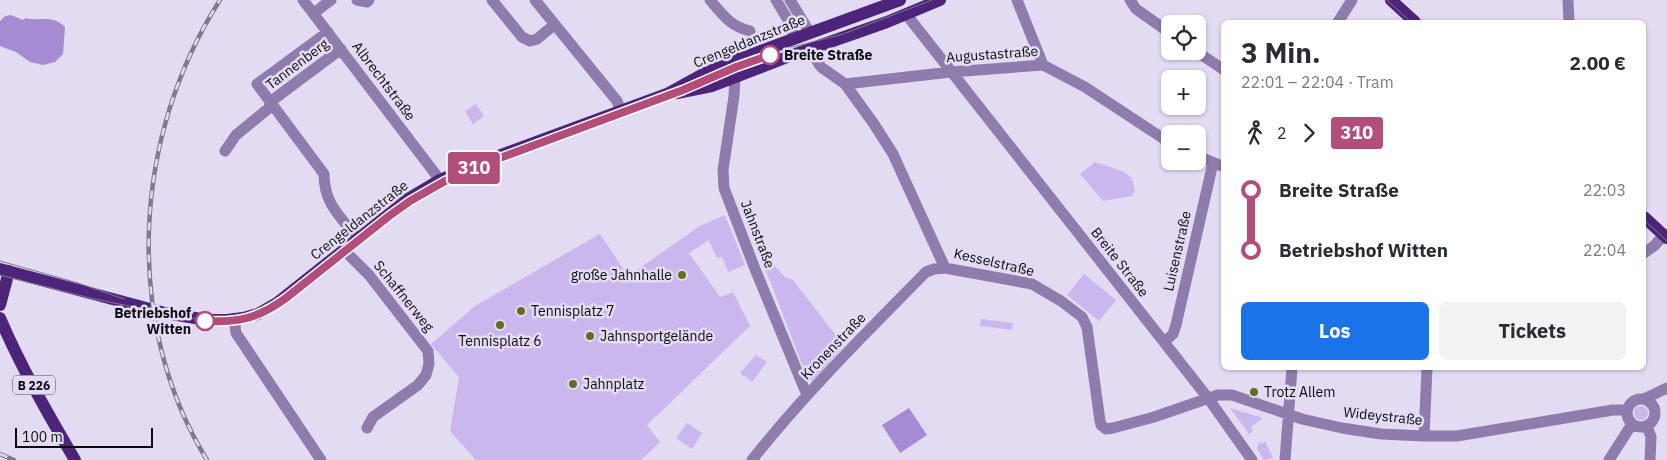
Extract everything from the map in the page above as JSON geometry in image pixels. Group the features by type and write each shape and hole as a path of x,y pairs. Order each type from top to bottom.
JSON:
{"main road":[{"name":"Crengeldanzstraße","path":"4,270 165,313 207,320 234,319 258,314 277,303 408,199 440,180 496,157 667,94 705,73 736,60 900,0"},
{"name":"Crengeldanzstraße","path":"667,94 712,86 940,0"},
{"path":"1391,0 1412,20"},
{"path":"884,6 906,14"},
{"path":"809,49 810,33"},
{"path":"795,38 809,49"},
{"path":"735,76 736,60"},
{"path":"1646,219 1665,236"},
{"path":"0,305 4,270"},
{"name":"B 226","path":"0,318 12,347 75,460"},
{"path":"0,334 12,347"}],"street":[{"name":"Albrechtstraße","path":"303,0 440,180"},
{"path":"314,13 331,0"},
{"path":"357,0 367,2 369,0"},
{"path":"492,0 522,37 530,41 537,39 554,25"},
{"path":"535,0 617,101 621,112"},
{"path":"710,0 728,22 738,28 750,31"},
{"path":"776,0 788,20 795,38"},
{"path":"790,0 810,33"},
{"path":"1017,0 1042,65"},
{"path":"1130,0 1136,9 1161,27"},
{"path":"1339,20 1352,0"},
{"path":"1568,0 1569,20"},
{"name":"Breite Straße","path":"906,14 1208,398 1252,460"},
{"name":"Tannenberg","path":"328,32 257,84 324,174 324,187 329,202 358,238"},
{"name":"Tannenberg","path":"270,102 341,49"},
{"path":"809,49 821,67 845,84"},
{"path":"1206,58 1221,68"},
{"name":"Augustastraße","path":"845,84 951,72 1042,65 1085,87 1161,137"},
{"name":"Jahnstraße","path":"735,76 734,96 723,170 724,188 807,395"},
{"name":"Kesselstraße","path":"845,84 893,154 946,268 1032,284 1061,301 1082,317 1087,327 1101,425 1106,429 1113,428"},
{"path":"224,151 236,135 269,108 270,102"},
{"path":"1206,160 1218,165"},
{"name":"Luisenstraße","path":"1164,342 1173,334 1176,325 1218,165"},
{"path":"1646,252 1665,236"},
{"name":"Schaffnerweg","path":"344,250 369,275 428,351 429,364 426,375 418,385 373,417 367,428"},
{"name":"Kronenstraße","path":"752,460 807,395 926,272 946,268"},
{"path":"234,319 236,333 321,460"},
{"path":"1285,460 1292,370"},
{"path":"1424,436 1427,370"},
{"path":"1644,399 1652,404 1661,416 1647,426 1637,427 1628,419 1627,410 1630,404 1635,400 1644,399 1667,388"},
{"name":"Wideystraße","path":"1113,428 1185,407 1218,395 1232,395 1302,419 1342,428 1381,434 1424,436 1457,436 1585,414 1627,410"},
{"path":"1609,460 1632,424"},
{"path":"1647,426 1651,437 1650,460"}],"shaded area":[{"path":"11,15 23,20 26,18 51,19 60,23 65,27 63,54 55,62 43,65 30,62 16,52 0,46 0,21 5,16"},
{"path":"476,104 484,116 473,124 465,111"},
{"path":"1095,162 1122,171 1132,178 1135,191 1132,196 1103,201 1080,174"},
{"name":"Jahnsportgelände","path":"725,215 745,265 728,272 722,257 717,258 709,240 689,253 720,297 733,292 750,326 647,425 660,442 641,460 476,460 450,431 459,377 431,344 475,306 600,234 628,276 700,226"},
{"path":"774,265 785,277 793,280 844,346 809,382 766,271"},
{"path":"1084,274 1116,300 1099,321 1067,295"},
{"path":"981,319 1013,323 1012,330 980,326"},
{"path":"756,355 767,362 752,382 740,373"},
{"path":"1641,406 1646,408 1648,413 1646,418 1641,420 1636,418 1634,413 1636,408"},
{"path":"909,408 927,435 900,453 882,425"},
{"path":"1230,408 1263,418 1251,427 1253,431 1249,434"},
{"path":"687,423 702,433 692,449 676,438"},
{"path":"1260,441 1262,444 1265,441 1273,458 1264,460 1257,449"}],"tram line":[{"path":"0,275 94,299 205,321 231,322 255,316 286,298 410,201 456,175 683,90 736,67 785,49 843,34 932,0"},
{"path":"1387,0 1409,20"},
{"name":"310","path":"205,321 231,322 243,320 276,306 389,216 410,201 456,175 683,90 736,67 770,55"},
{"path":"1646,222 1667,241"},
{"path":"0,261 78,283 124,299"}],"railway":[{"path":"207,460 180,406 161,349 151,289 149,229 155,169 169,110 191,53 220,0"},
{"path":"0,454 14,460"}],"place":[{"name":"Breite Straße","path":"770,55"},
{"name":"große Jahnhalle","path":"682,275"},
{"name":"Tennisplatz 7","path":"521,311"},
{"name":"Betriebshof Witten","path":"205,321"},
{"name":"Tennisplatz 6","path":"500,325"},
{"name":"Jahnsportgelände","path":"590,336"},
{"name":"Jahnplatz","path":"573,384"},
{"name":"Trotz Allem","path":"1254,392"}]}
